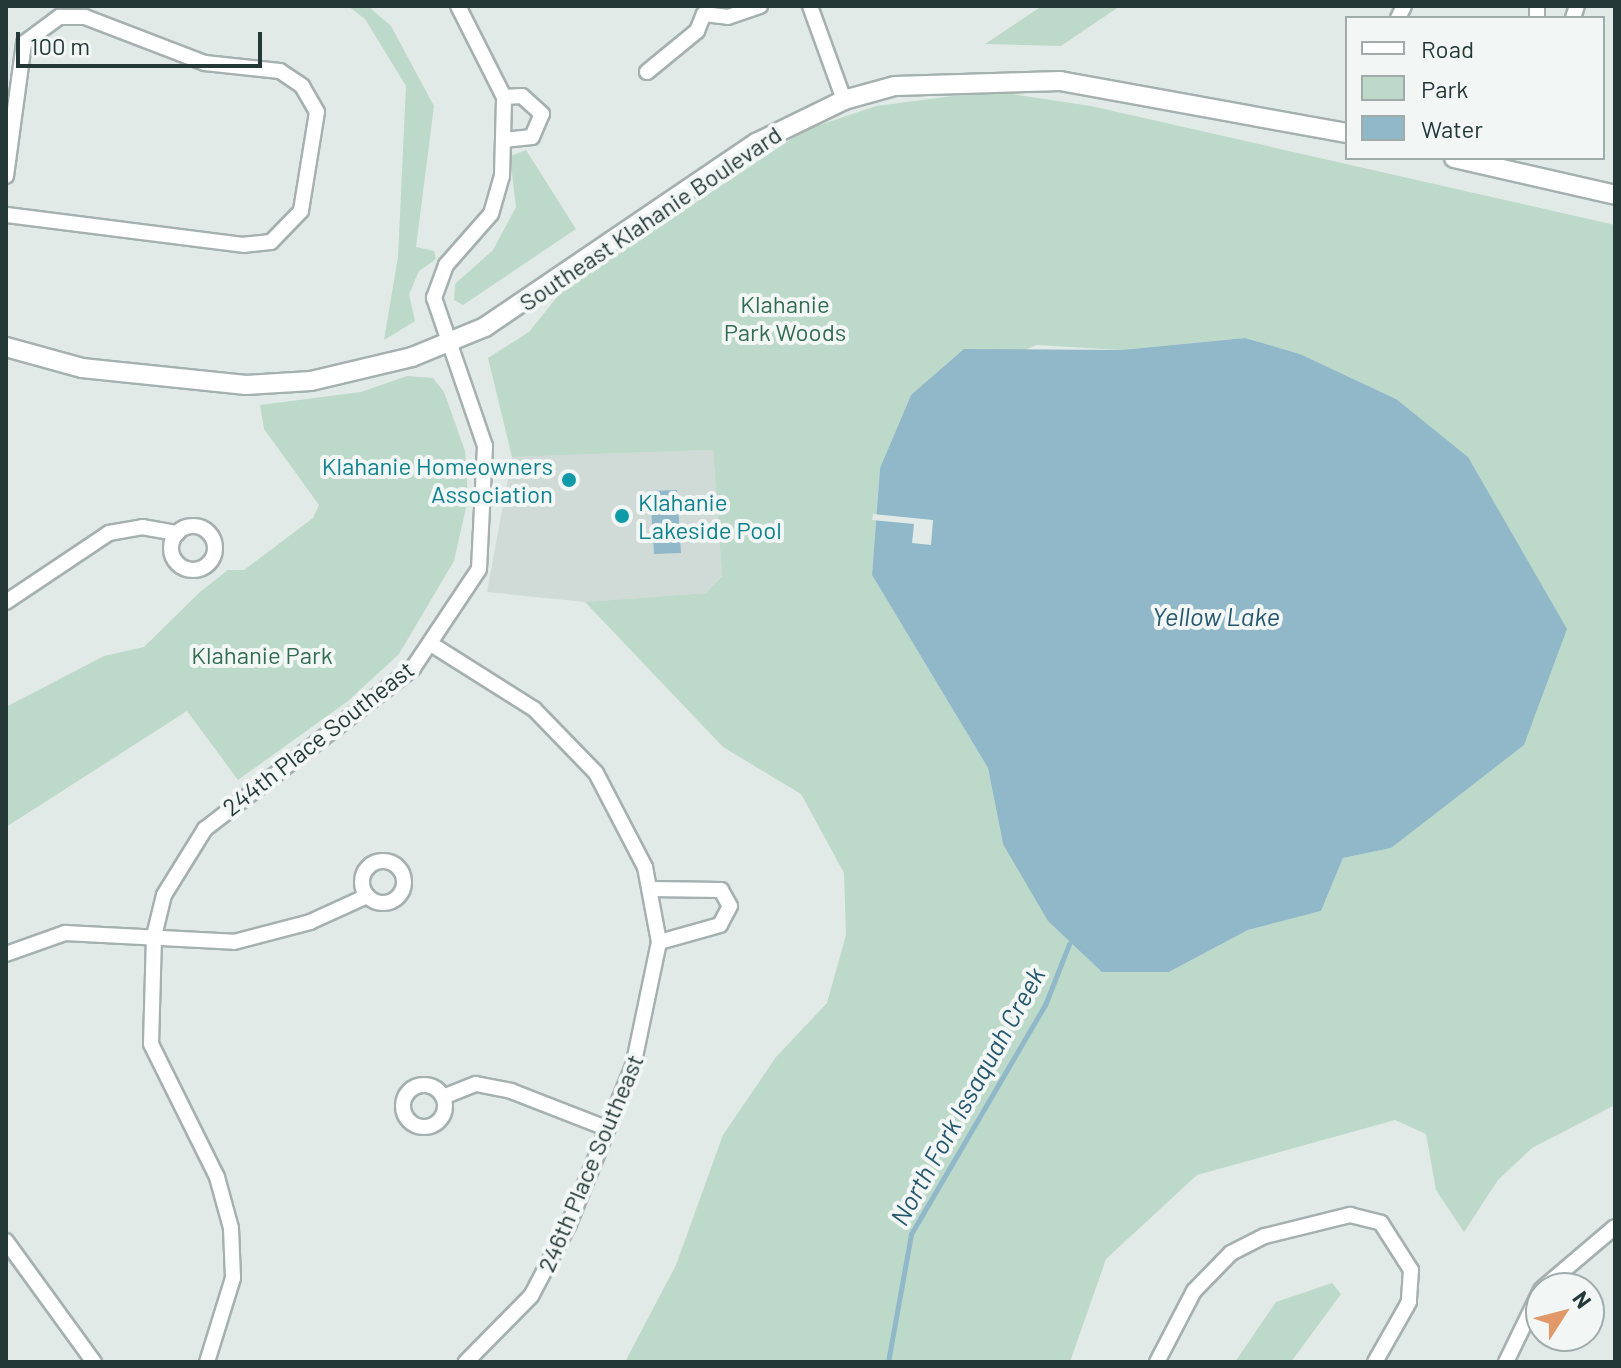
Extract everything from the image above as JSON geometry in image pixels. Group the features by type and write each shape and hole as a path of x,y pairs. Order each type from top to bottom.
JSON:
{"street":[{"name":"244th Place Southeast","path":"207,1362 231,1288 231,1228 217,1177 151,1044 154,936 164,895 205,829 397,683 431,644 479,569 487,507 480,423 449,345 436,286 491,214 504,140 504,97 458,6"},
{"path":"647,72 697,31 700,10 728,17 760,6"},
{"path":"810,6 844,100"},
{"path":"6,176 24,43 59,17 85,17 205,63 280,71 312,98 318,143 301,211 283,234 244,245 6,215"},
{"name":"Southeast Klahanie Boulevard","path":"6,347 82,368 246,385 362,371 449,345 756,143 844,100 942,80 1060,81 1345,133"},
{"path":"504,97 522,96 542,114 532,137 504,140"},
{"path":"1463,160 1615,195"},
{"path":"6,602 109,533 142,527 177,533"},
{"name":"246th Place Southeast","path":"431,644 534,709 569,741 621,813 651,889 659,942 643,1033 542,1278 466,1362"},
{"path":"651,889 721,890 730,906 720,925 659,942"},
{"path":"6,954 65,933 154,936 190,945 234,942 310,922 367,896"},
{"path":"443,1097 476,1084 511,1091 606,1128"},
{"path":"1157,1362 1194,1291 1231,1253 1265,1236 1350,1215 1381,1223 1411,1270 1409,1302 1375,1362"},
{"path":"1562,1272 1615,1227"},
{"path":"6,1241 94,1362"},
{"path":"1506,1362 1525,1323"}],"shaded area":[{"path":"713,450 722,576 706,593 585,602 487,592 512,457"}],"green space":[{"path":"348,6 368,6 391,26 434,106 416,247 434,251 436,259 419,271 409,294 415,321 384,340 398,257 406,86 365,19"},
{"path":"1042,6 1120,6 1061,46 985,44"},
{"name":"Klahanie Park Woods","path":"992,91 1091,106 1615,225 1615,1105 1532,1148 1498,1180 1464,1232 1436,1190 1426,1134 1395,1120 1197,1175 1106,1259 1070,1362 625,1362 676,1265 723,1135 776,1057 827,1003 846,935 844,873 801,794 723,747 585,602 706,593 722,576 713,450 512,457 488,358 529,332 561,292 805,130 876,106","holes":["1245,338 1300,354 1396,399 1447,800 1391,848 1343,858 1321,911 1248,930 1169,972 1003,844 988,768 872,575 880,468 911,395 1037,345 1121,350"]},
{"path":"526,150 576,229 463,305 454,300 455,284 493,250 516,207 510,156"},
{"name":"Klahanie Park","path":"407,376 433,378 444,392 465,451 468,499 454,561 399,654 348,701 238,780 187,711 6,827 6,707 104,656 144,647 200,592 228,570 244,570 313,518 319,505 264,429 260,405 361,392"},
{"path":"1332,1283 1341,1294 1291,1362 1235,1362 1276,1302"}],"water":[{"name":"Yellow Lake","path":"1245,338 1300,354 1396,399 1468,457 1567,629 1524,745 1391,848 1343,858 1321,911 1248,930 1169,972 1102,972 1048,921 1003,844 988,768 872,575 880,468 911,395 964,349 1121,350"},
{"path":"677,490 681,553 654,554 650,491"}],"pier":[{"path":"873,514 933,520 931,545 912,543 914,524 872,520"}],"waterway":[{"name":"North Fork Issaquah Creek","path":"888,1362 911,1234 1045,1005 1069,944"}],"place":[{"name":"Klahanie Homeowners Association","path":"569,480"},
{"name":"Klahanie Lakeside Pool","path":"622,516"}]}
